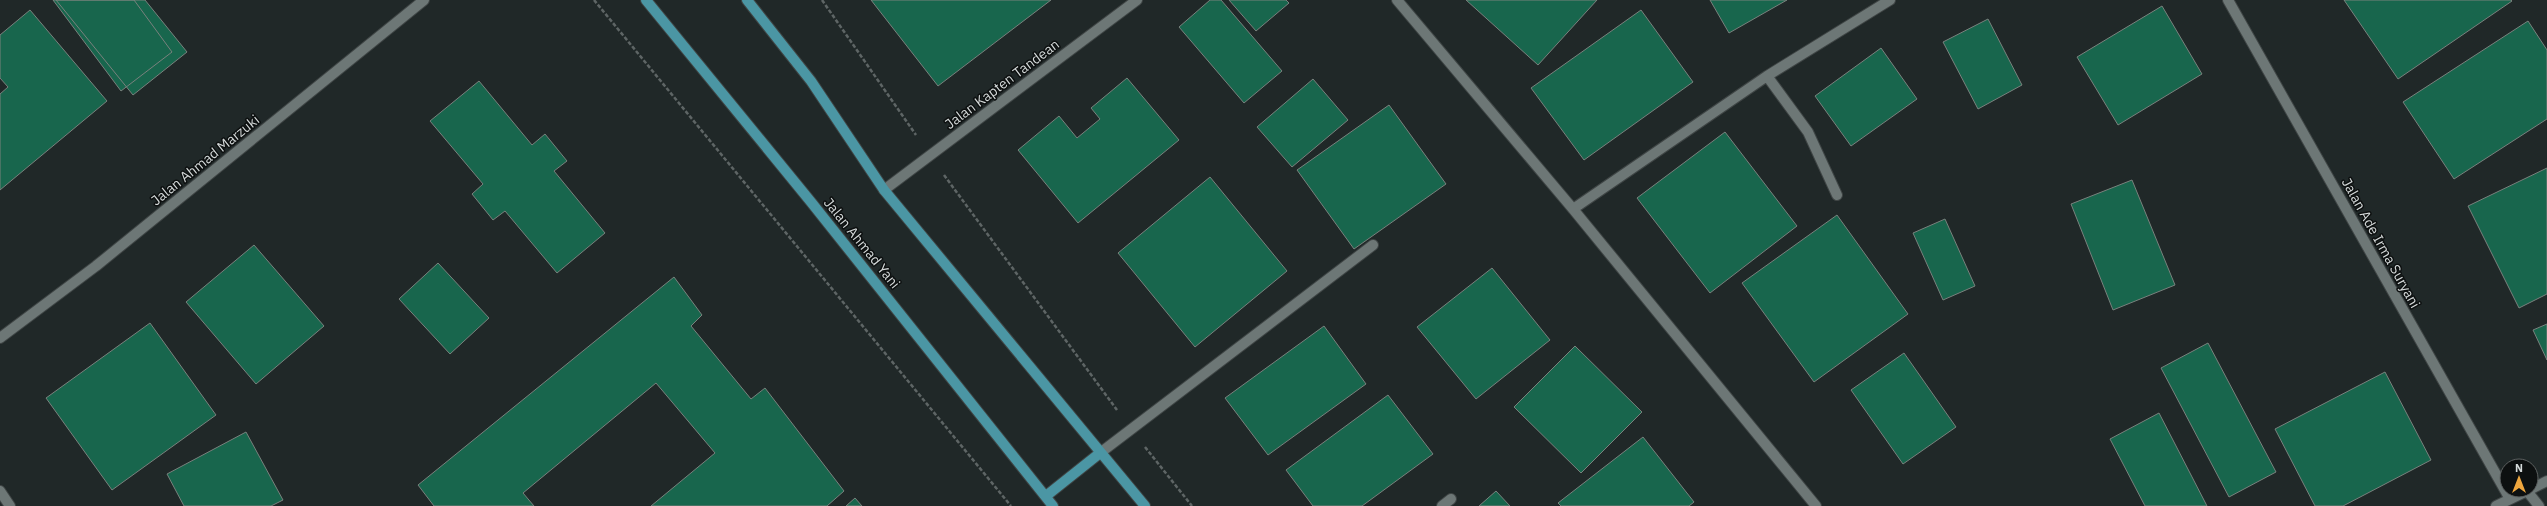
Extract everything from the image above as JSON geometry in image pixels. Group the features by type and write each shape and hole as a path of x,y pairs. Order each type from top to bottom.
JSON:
{"main road":[{"name":"Jalan Ahmad Yani","path":"646,0 811,202 1053,506"},
{"path":"747,0 811,81 884,190 1145,506"},
{"path":"1046,496 1100,453"}],"street":[{"name":"Jalan Ahmad Marzuki","path":"0,338 96,266 424,0"},
{"name":"Jalan Kapten Tandean","path":"884,190 1137,0"},
{"path":"1397,0 1573,209 1816,506"},
{"path":"1573,209 1767,76 1890,0"},
{"name":"Jalan Ade Irma Suryani","path":"2228,0 2510,499"},
{"path":"1767,76 1808,132 1837,195"},
{"path":"1100,453 1373,245"},
{"path":"0,491 10,506"},
{"path":"1442,506 1451,499"},
{"path":"2496,506 2510,499"}],"path":[{"path":"594,0 1011,506"},
{"path":"822,0 930,156 1131,429 1192,506"}],"building":[{"path":"53,0 134,0 172,52 121,91"},
{"path":"56,0 145,0 187,52 133,95"},
{"path":"871,0 1051,0 938,86"},
{"path":"1210,0 1221,0 1282,71 1244,103 1179,27"},
{"path":"1229,0 1286,0 1289,3 1256,31"},
{"path":"1466,0 1597,0 1538,65"},
{"path":"1710,0 1787,0 1729,33"},
{"path":"2344,0 2511,0 2512,1 2398,79"},
{"path":"2162,6 2202,74 2118,125 2077,57"},
{"path":"30,10 107,101 0,190 0,94 8,87 0,78 0,35"},
{"path":"1641,10 1693,82 1584,160 1531,88"},
{"path":"1988,19 2022,85 1978,109 1943,42"},
{"path":"2528,21 2547,50 2547,119 2454,179 2403,102"},
{"path":"1881,48 1917,99 1851,146 1815,96"},
{"path":"1127,78 1179,140 1078,223 1018,150 1059,116 1077,138 1100,119 1091,108"},
{"path":"1313,79 1348,120 1292,167 1257,127"},
{"path":"479,81 532,145 545,134 567,161 554,171 605,233 557,273 505,211 493,220 472,194 483,184 430,121"},
{"path":"1389,105 1446,184 1354,249 1297,170"},
{"path":"1725,132 1797,226 1710,293 1637,198"},
{"path":"2547,168 2547,294 2519,308 2468,206"},
{"path":"1210,177 1287,271 1195,347 1118,253"},
{"path":"2132,180 2175,285 2113,310 2071,204"},
{"path":"1837,215 1908,314 1814,382 1742,283"},
{"path":"1945,219 1975,286 1943,300 1913,233"},
{"path":"254,245 324,326 256,384 186,302"},
{"path":"438,263 489,318 450,354 399,299"},
{"path":"1492,268 1550,340 1476,399 1417,327"},
{"path":"674,277 702,315 691,326 751,399 765,388 844,491 827,506 651,506 715,453 656,383 523,493 534,506 434,506 418,485"},
{"path":"150,323 216,415 112,490 46,398"},
{"path":"2547,324 2547,360 2533,330"},
{"path":"1324,326 1366,384 1268,455 1225,398"},
{"path":"2208,343 2276,472 2229,497 2161,368"},
{"path":"1575,346 1642,412 1581,473 1514,407"},
{"path":"1904,353 1956,427 1903,464 1851,390"},
{"path":"2385,372 2431,460 2343,506 2315,506 2275,429"},
{"path":"1388,395 1433,454 1362,506 1313,506 1286,470"},
{"path":"2159,413 2207,506 2145,506 2110,439"},
{"path":"246,432 283,500 271,506 184,506 167,474"},
{"path":"1643,437 1694,502 1689,506 1561,506 1558,503"},
{"path":"1496,491 1510,506 1479,506"},
{"path":"855,498 862,506 846,506"}]}
